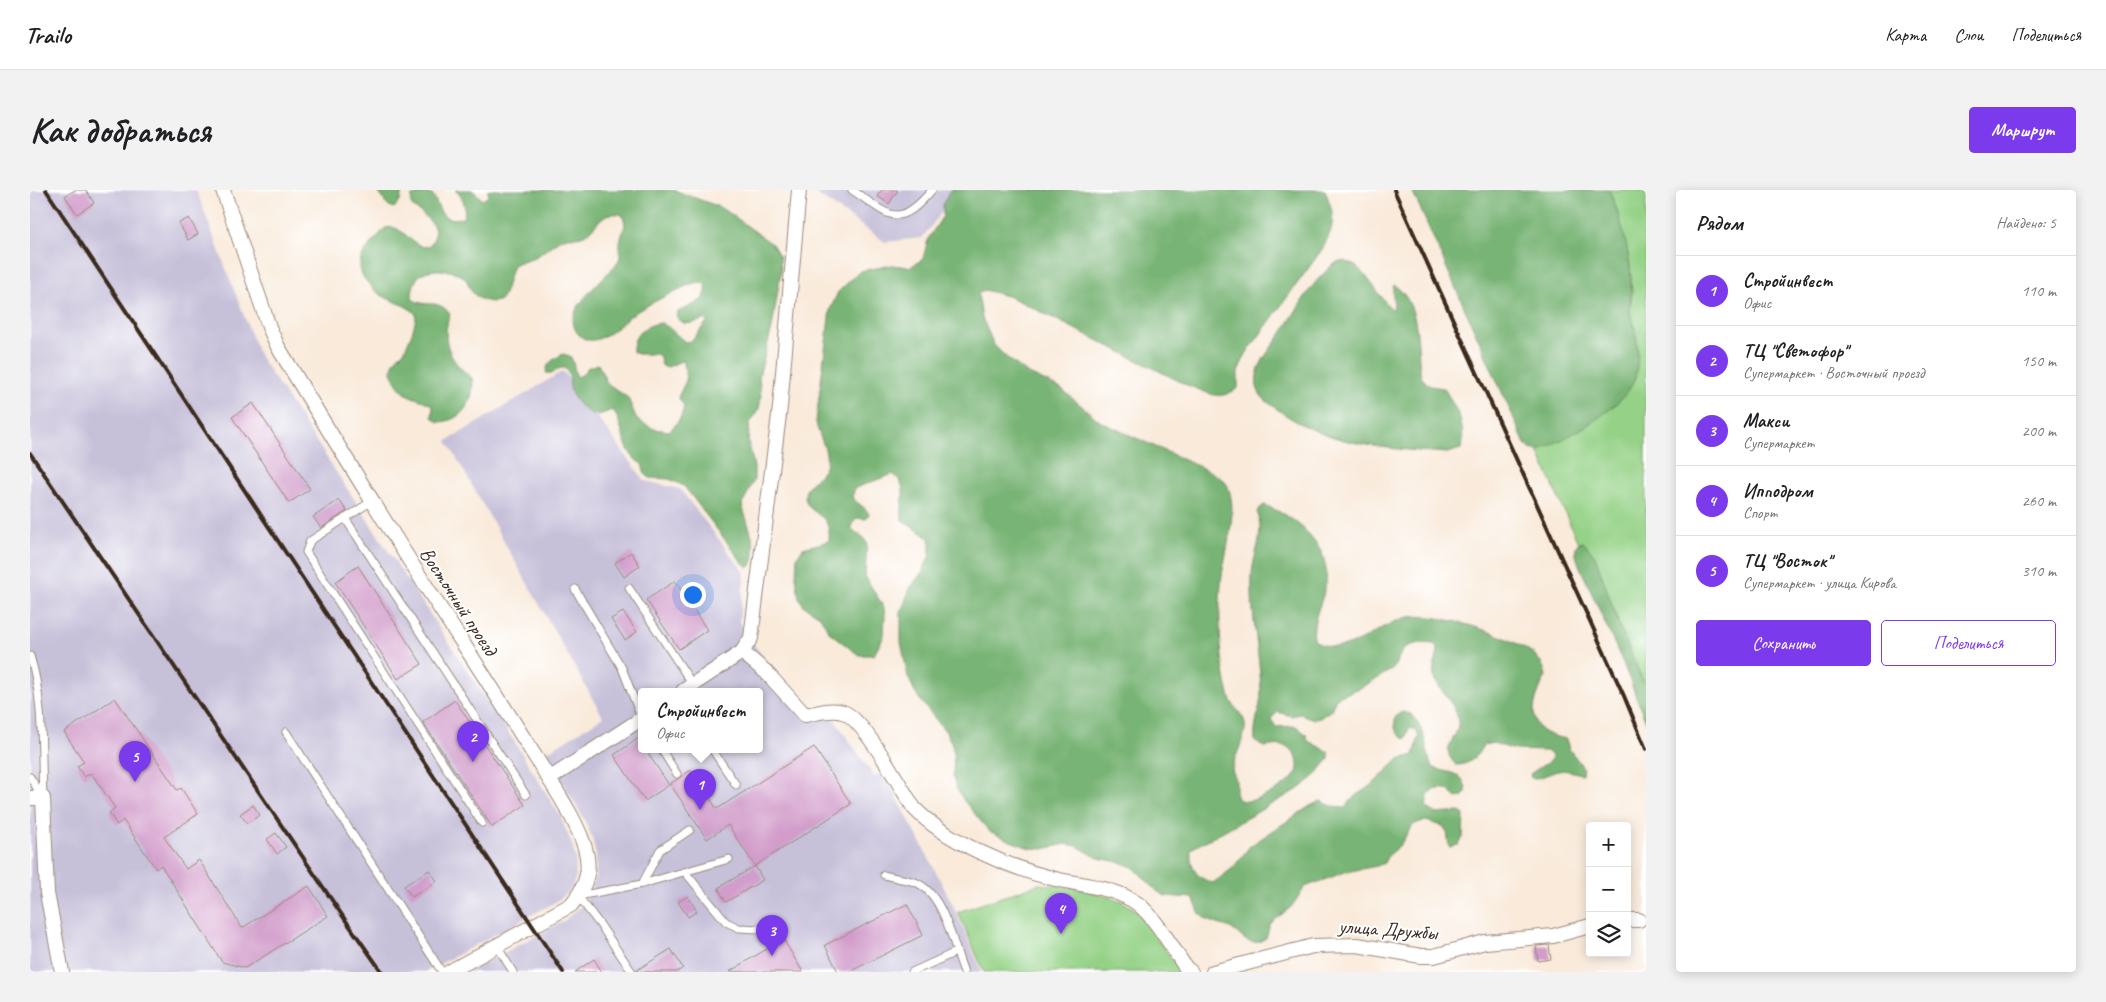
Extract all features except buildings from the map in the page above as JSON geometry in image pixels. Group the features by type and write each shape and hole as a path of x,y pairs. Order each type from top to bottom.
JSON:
{"street":[{"name":"Восточный проезд","path":"223,190 269,327 278,347 372,501 549,780 578,829 586,853 587,879 571,905 449,972"},
{"path":"688,688 742,652 751,638 780,407 799,190"},
{"path":"742,652 766,672 805,715 830,710 848,714 862,727 914,808 924,820 946,834 1004,863 1053,879 1120,894 1138,904 1148,914 1186,968 1191,972"},
{"path":"549,780 638,720"},
{"path":"36,798 47,893 62,972"},
{"name":"улица Дружбы","path":"1213,972 1313,946 1357,945 1420,956 1434,956 1485,942 1553,936 1586,927"}],"lane":[{"path":"852,190 894,216 911,212 932,190"},
{"path":"372,501 310,541 307,546 308,557 482,823"},
{"path":"345,518 526,795"},
{"path":"629,588 688,688"},
{"path":"575,589 622,668 638,710"},
{"path":"30,656 36,680 39,713 36,798"},
{"path":"286,732 442,972"},
{"path":"664,753 677,774"},
{"path":"715,753 736,785"},
{"path":"30,777 36,798"},
{"path":"642,884 660,850 690,830"},
{"path":"632,972 578,896 642,884 729,859"},
{"path":"685,872 726,922 739,928 780,930"},
{"path":"884,875 915,882 926,888 935,898 964,972"},
{"path":"497,946 513,972"},
{"path":"912,972 956,952"}],"shaded area":[{"path":"30,190 196,190 259,355 519,749 559,814 572,844 576,860 576,877 570,891 554,903 425,972 30,972"},
{"path":"811,190 958,190 922,238 885,242"},
{"path":"563,371 645,481 680,489 745,573 739,622 757,649 814,717 834,719 874,776 884,772 952,903 982,972 468,972 565,920 582,905 589,895 596,876 596,856 592,837 584,819 545,753 603,717 447,441"}],"green space":[{"path":"377,190 402,190 400,202 394,208 387,205"},
{"path":"455,190 472,190 483,200 489,195 487,190 674,190 717,206 772,244 780,257 781,271 772,328 759,376 761,397 759,409 750,423 748,439 754,467 754,480 742,505 753,543 754,551 751,566 747,567 742,562 684,486 669,479 650,478 645,474 642,464 635,459 627,447 620,424 613,410 603,414 592,414 579,404 573,395 570,388 569,374 565,368 560,368 553,373 546,373 549,363 563,354 570,356 577,377 582,375 587,368 598,364 607,383 628,398 637,420 654,429 669,431 680,417 684,406 678,397 686,381 684,361 664,367 657,354 638,354 633,352 633,346 637,335 645,328 661,323 685,342 691,341 707,322 704,319 693,323 683,323 677,318 678,312 702,299 705,295 706,284 691,284 664,297 633,314 614,330 598,339 590,340 583,338 574,326 573,320 577,308 619,260 620,241 625,223 621,214 608,215 586,234 564,238 535,257 513,265 502,298 494,302 477,297 465,278 455,273 434,270 418,277 415,282 412,299 417,302 436,304 450,314 446,333 449,350 458,365 472,378 472,394 466,408 460,414 447,421 438,422 432,417 433,406 408,395 398,386 392,373 393,364 408,343 414,328 416,314 409,308 382,296 368,283 362,275 360,268 363,254 385,228 392,227 397,229 420,246 425,247 430,244 434,238 434,228 428,219 411,205 412,196 422,193 433,195 440,211 446,217 463,218 464,203 461,196"},
{"path":"950,190 1325,190 1333,219 1323,248 1246,354 1238,371 1238,388 1225,395 1214,395 1189,386 1011,297 984,290 978,294 982,318 994,345 1027,373 1061,389 1101,422 1211,472 1226,483 1232,506 1232,519 1221,584 1220,626 1222,656 1231,702 1245,723 1244,735 1232,770 1236,779 1236,797 1243,801 1249,801 1265,796 1294,777 1298,768 1296,756 1287,747 1265,747 1255,741 1261,692 1252,604 1252,574 1260,528 1257,511 1264,505 1290,518 1301,526 1311,536 1324,560 1326,573 1325,588 1315,620 1314,640 1327,646 1339,647 1351,644 1397,621 1409,617 1422,616 1476,627 1525,648 1536,656 1546,676 1535,702 1534,716 1536,723 1545,733 1566,739 1569,749 1583,767 1582,774 1562,771 1538,778 1531,778 1530,774 1551,760 1552,756 1547,751 1515,750 1493,743 1483,745 1476,757 1469,762 1456,765 1451,758 1449,748 1458,727 1458,720 1454,708 1434,676 1438,649 1434,644 1420,643 1408,646 1402,651 1393,669 1362,687 1336,698 1331,710 1320,718 1314,719 1300,714 1291,716 1278,712 1271,719 1276,727 1296,726 1306,734 1308,741 1329,752 1329,759 1313,778 1297,790 1191,849 1191,861 1198,875 1213,883 1233,868 1250,846 1310,806 1321,801 1332,806 1345,807 1356,795 1371,786 1399,759 1414,755 1419,736 1416,730 1409,728 1405,739 1396,730 1396,716 1402,712 1411,714 1422,729 1431,766 1459,776 1463,780 1466,793 1462,797 1457,798 1446,790 1433,790 1428,796 1426,807 1437,814 1460,812 1464,815 1463,837 1459,845 1449,847 1447,832 1443,826 1426,821 1413,825 1400,845 1387,857 1384,863 1345,872 1305,887 1292,906 1270,924 1266,938 1259,942 1249,942 1228,927 1211,922 1202,916 1193,898 1165,896 1157,891 1133,867 1098,858 1077,846 1066,844 1043,849 1030,848 989,831 956,788 953,776 954,753 951,742 946,732 917,696 908,677 901,642 901,612 910,588 923,571 930,555 930,539 902,520 903,489 893,474 855,488 852,497 869,514 866,519 857,518 852,524 852,530 862,536 867,543 865,576 884,608 885,615 884,636 874,655 859,655 829,632 820,616 804,606 799,598 796,576 797,557 803,548 829,541 827,523 806,502 805,495 808,487 823,471 826,461 825,449 816,421 830,310 838,292 860,271 892,265 910,267 923,259 928,239 943,216 943,205"},
{"path":"1412,190 1609,190 1627,247 1631,286 1630,313 1638,350 1636,373 1632,385 1623,397 1596,420 1565,438 1538,451 1530,449 1525,444"},
{"path":"1609,190 1646,190 1646,688 1620,628 1595,556 1583,542 1578,543 1538,451 1582,428 1607,411 1635,328 1630,313 1632,294 1630,265 1617,210"},
{"path":"1339,261 1348,262 1362,272 1393,310 1394,285 1403,293 1414,315 1421,377 1430,386 1444,388 1453,403 1463,432 1461,449 1448,453 1403,450 1337,438 1316,431 1296,421 1271,405 1260,394 1257,380 1264,358 1314,284 1330,267"},
{"path":"1583,542 1595,556 1620,628 1646,688 1646,722 1623,663 1580,567 1576,552 1578,543"},
{"path":"1039,884 1073,887 1120,900 1136,910 1181,972 984,972 958,912"}],"railway":[{"path":"46,190 563,972"},
{"path":"1394,190 1624,696 1646,749"},
{"path":"30,453 382,972"}],"place":[{"name":"ТЦ \"Светофор\"","path":"473,762"},
{"name":"ТЦ \"Восток\"","path":"135,782"},
{"name":"Стройинвест","path":"700,810"},
{"name":"Ипподром","path":"1061,934"},
{"name":"Макси","path":"772,956"}]}
